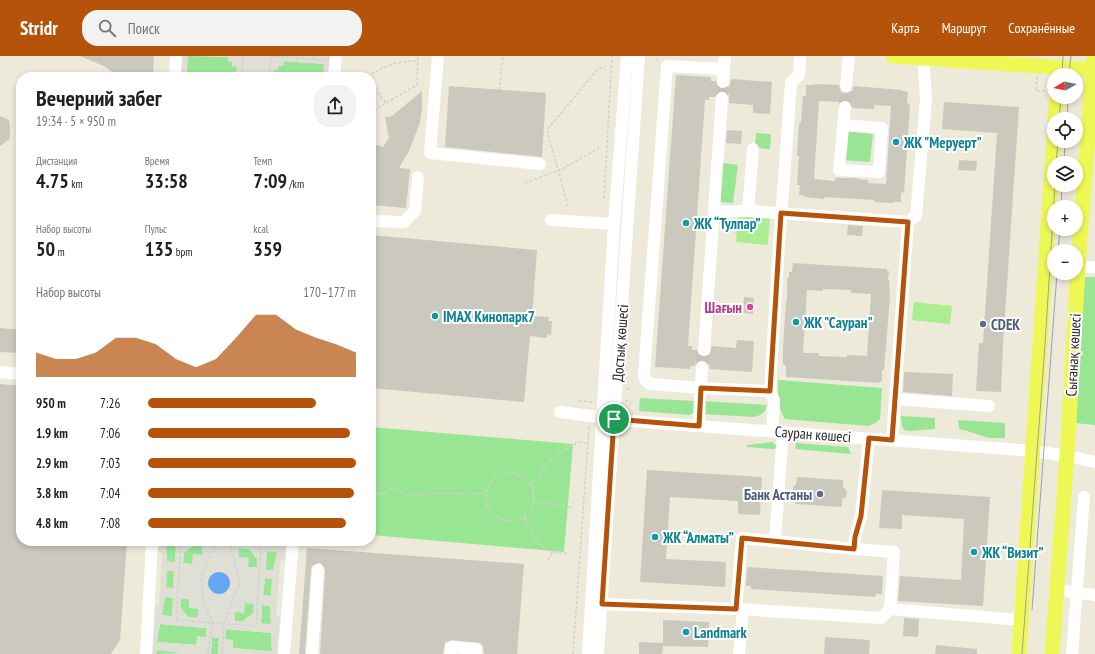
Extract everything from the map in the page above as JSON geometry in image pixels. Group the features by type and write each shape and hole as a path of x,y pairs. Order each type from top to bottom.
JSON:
{"main road":[{"path":"893,56 1059,66 1094,66"},
{"name":"Сығанақ көшесі","path":"1080,244 1092,118 1094,66"},
{"path":"1019,654 1034,451 1053,148"},
{"name":"Сығанақ көшесі","path":"1052,654 1067,456 1077,280"}],"street":[{"path":"175,72 176,56"},
{"path":"438,56 430,153 540,164"},
{"name":"Достық көшесі","path":"588,654 614,224 627,56"},
{"name":"Достық көшесі","path":"598,654 602,604 603,418 639,56"},
{"path":"723,82 725,56"},
{"path":"775,540 777,432 774,400 770,391 791,83 799,76 800,56"},
{"path":"846,86 849,56"},
{"path":"332,58 333,72"},
{"path":"714,212 748,211 908,222 916,216 926,99 924,68 925,58"},
{"path":"724,69 667,66 644,375 646,381 650,384 770,391"},
{"path":"704,350 722,98"},
{"path":"843,125 882,128 879,172 839,170 843,125 845,108"},
{"path":"748,211 753,149"},
{"path":"376,221 404,222 415,212 418,177"},
{"path":"551,220 614,224"},
{"path":"892,440 908,222"},
{"path":"1083,267 1095,268"},
{"path":"699,426 702,367"},
{"path":"0,372 16,374"},
{"path":"895,399 988,406"},
{"name":"Сауран көшесі","path":"560,412 603,418 699,426 1034,451 1095,462"},
{"path":"854,549 855,537 861,516 869,438"},
{"path":"1072,654 1084,496"},
{"path":"602,604 740,609 881,618 890,609 894,552 742,538 740,609 739,654"},
{"path":"146,654 152,546"},
{"path":"284,654 289,546"},
{"path":"312,654 318,570"},
{"path":"1056,590 1095,595"},
{"path":"890,609 1022,620"},
{"path":"450,654 450,647 476,649 476,654"}],"path":[{"path":"241,72 243,56"},
{"path":"269,72 271,56 314,59 332,58"},
{"path":"376,110 417,85 418,56"},
{"path":"499,90 503,56"},
{"path":"604,200 612,56"},
{"path":"373,72 395,63 418,61"},
{"path":"568,206 547,130 597,70 606,66"},
{"path":"1037,75 1036,91 1047,93"},
{"path":"376,90 386,103"},
{"path":"525,183 558,171 600,148"},
{"path":"573,654 588,443 603,418 593,402 579,400"},
{"path":"530,484 539,477 545,466 557,455 578,442 588,443"},
{"path":"502,474 517,474 524,477 530,484 533,501 530,511 517,520 510,522 495,517 486,504 486,494 490,483 502,474"},
{"path":"376,493 384,494 393,487 408,496 434,493 486,494"},
{"path":"533,501 573,508"},
{"path":"524,516 537,543 544,549 569,554"},
{"path":"181,546 176,620 256,626 261,546"},
{"path":"208,654 212,623 203,601 200,577 215,546"},
{"path":"222,654 224,624 240,582 230,546"},
{"path":"548,560 553,552"}],"green space":[{"path":"188,56 228,57 237,67 236,72 186,72"},
{"path":"283,61 324,64 323,72 274,72"},
{"path":"846,131 873,134 870,162 843,160"},
{"path":"756,133 771,134 770,149 755,148"},
{"path":"723,163 738,165 733,203 719,202"},
{"path":"738,213 770,216 768,245 736,242"},
{"path":"1085,277 1095,277 1095,425 1075,423"},
{"path":"914,302 952,306 950,324 912,320"},
{"path":"778,380 882,388 880,419 874,424 868,426 785,419 779,405"},
{"path":"640,398 695,401 694,412 690,415 639,411"},
{"path":"703,401 767,405 763,413 754,417 702,414"},
{"path":"901,416 935,418 935,429 904,430"},
{"path":"958,420 1005,423 1005,438 989,438 959,429"},
{"path":"376,427 573,444 564,552 376,535"},
{"path":"772,442 776,445 776,448 747,447 747,445"},
{"path":"796,443 848,447 851,454 795,449"},
{"path":"166,546 176,546 175,562 167,562"},
{"path":"193,546 203,546 202,555 192,564 183,563 184,553"},
{"path":"239,548 249,549 257,559 257,567 248,567 239,557"},
{"path":"267,551 277,552 273,570 265,570"},
{"path":"167,570 174,571 173,588 166,588"},
{"path":"265,578 272,579 271,596 263,595"},
{"path":"165,597 173,598 172,616 161,616"},
{"path":"181,598 189,599 199,609 198,617 188,617 180,607"},
{"path":"245,603 254,604 253,613 243,621 234,621 235,612"},
{"path":"262,605 270,606 271,625 261,624"},
{"path":"160,624 206,628 206,637 197,645 157,642"},
{"path":"226,629 271,633 272,652 233,648 225,639"},
{"path":"212,637 219,638 218,654 211,654"},
{"path":"157,650 187,653 156,654"}],"shaded area":[{"path":"182,56 188,56 187,72 181,72"},
{"path":"217,56 330,56 328,72 323,72 324,64 284,61 283,66 279,66 278,70 274,70 274,72 236,72 237,67 232,66 232,62 228,61 228,57"},
{"path":"158,546 166,546 167,561 175,562 176,546 193,546 184,553 183,563 192,564 193,554 202,555 202,546 286,546 285,559 280,562 276,614 280,617 277,654 218,654 219,638 212,637 211,654 187,654 157,650 156,654 153,654 155,606 159,605 162,554 158,552","holes":["239,548 249,549 257,559 257,567 248,567 249,558 239,557","267,551 277,552 273,570 266,570","167,571 174,571 173,588 166,587","217,571 227,575 216,594 210,591 207,581 211,574","265,578 272,579 271,596 263,595","165,597 173,598 172,616 162,615","181,599 189,599 189,608 198,609 198,617 188,617 180,607","245,603 254,604 253,613 243,621 235,621 235,612 244,613","262,605 270,606 271,624 261,623","160,624 206,628 206,637 197,636 196,645 157,642","226,629 271,633 272,651 233,648 233,640 225,639"]}],"water":[{"path":"215,572 223,572 230,579 230,587 223,594 215,594 208,587 208,579"}],"building":[{"path":"80,56 154,56 153,72 112,72 106,67"},
{"path":"676,75 711,77 711,81 716,81 718,88 723,89 729,87 731,79 772,82 770,114 753,113 753,105 729,103 729,94 723,91 718,91 715,97 709,97 709,100 705,100 688,346 692,346 692,350 697,350 700,356 704,357 710,354 712,346 736,348 737,340 754,341 752,372 710,369 709,363 702,360 696,362 695,366 691,366 690,369 655,367"},
{"name":"ЖК \"Меруерт\"","path":"806,85 839,85 841,92 846,93 852,91 854,86 902,90 908,92 907,103 910,104 904,193 901,192 901,202 874,202 874,200 824,197 824,199 799,195 800,185 797,185 799,156 797,156 799,123 801,123 803,96 806,96","holes":["819,101 850,101 852,108 874,109 874,105 891,106 886,184 868,183 868,180 857,178 835,178 835,181 814,179"]},
{"path":"449,86 546,93 542,157 445,147"},
{"path":"422,91 420,123 409,151 399,168 410,169 406,208 376,205 376,145 383,147 389,138 385,117 392,116"},
{"path":"944,102 1019,107 1001,392 976,391 979,343 983,343 997,133 942,129"},
{"path":"0,116 9,120 10,139 0,146"},
{"path":"727,130 742,131 741,144 726,143"},
{"path":"959,160 977,161 976,171 958,170"},
{"path":"848,225 863,226 862,236 847,235"},
{"path":"376,235 537,250 532,316 549,317 548,321 552,321 551,335 547,334 547,338 530,336 524,402 376,388"},
{"name":"ЖК \"Сауран\"","path":"793,263 887,269 887,271 889,271 888,280 890,297 884,370 882,370 882,381 880,381 880,383 786,377 786,365 783,365 783,348 787,302 787,278 789,278 789,272 792,272","holes":["807,290 851,290 851,293 871,294 867,356 819,356 819,353 803,353"]},
{"path":"744,297 754,298 753,314 743,313"},
{"path":"0,328 16,330 16,353 0,352"},
{"path":"904,372 953,374 952,396 903,392"},
{"path":"0,384 16,386 16,546 127,546 120,640 111,654 0,654"},
{"name":"ЖК “Алматы”","path":"647,470 762,477 760,515 738,514 738,501 670,497 666,559 726,562 725,587 640,582"},
{"name":"Банк Астаны","path":"797,477 843,480 843,487 847,491 846,497 842,499 842,507 795,504 796,496 793,492 793,487 796,484"},
{"name":"ЖК “Визит”","path":"882,490 990,497 983,606 898,601 900,576 961,580 964,519 902,515 902,529 879,528"},
{"path":"307,548 524,564 517,654 484,654 483,646 480,643 452,640 445,643 443,654 320,654 325,571 322,564 318,563 312,566 311,569 305,654 299,654"},
{"path":"747,567 883,576 882,594 876,594 875,597 751,589 751,586 746,586"},
{"path":"904,618 919,619 918,637 903,636"},
{"name":"Landmark","path":"663,620 709,622 708,647 663,646 662,654 639,654 639,642 663,643"},
{"path":"825,637 870,640 869,654 824,654"},
{"path":"936,645 977,649 977,654 935,654"}],"tunnel":[{"path":"722,98 723,82"},
{"path":"845,107 846,86"},
{"path":"702,367 704,350"}],"tram line":[{"path":"1062,68 1063,56"},
{"path":"1070,68 1071,56"},
{"path":"1060,104 1060,112"},
{"path":"1067,112 1068,104"},
{"path":"1057,148 1057,156"},
{"path":"1064,156 1065,148"},
{"path":"1022,654 1045,345 1055,192"},
{"path":"1061,200 1062,192"},
{"path":"1059,236 1059,244"},
{"path":"1032,610 1056,280"}],"place":[{"name":"ЖК \"Меруерт\"","path":"896,142"},
{"name":"ЖК “Тулпар”","path":"686,223"},
{"name":"Шағын","path":"750,307"},
{"name":"IMAX Кинопарк7","path":"435,316"},
{"name":"ЖК \"Сауран\"","path":"796,322"},
{"name":"CDEK","path":"983,324"},
{"name":"Банк Астаны","path":"820,494"},
{"name":"ЖК “Алматы”","path":"655,537"},
{"name":"ЖК “Визит”","path":"974,552"},
{"name":"Landmark","path":"686,632"}],"route":[{"path":"781,213 908,222 892,440 869,438 861,516 855,537 854,549 775,540 742,538 736,609 602,604 614,419 699,426 701,388 770,391 781,213"}]}
